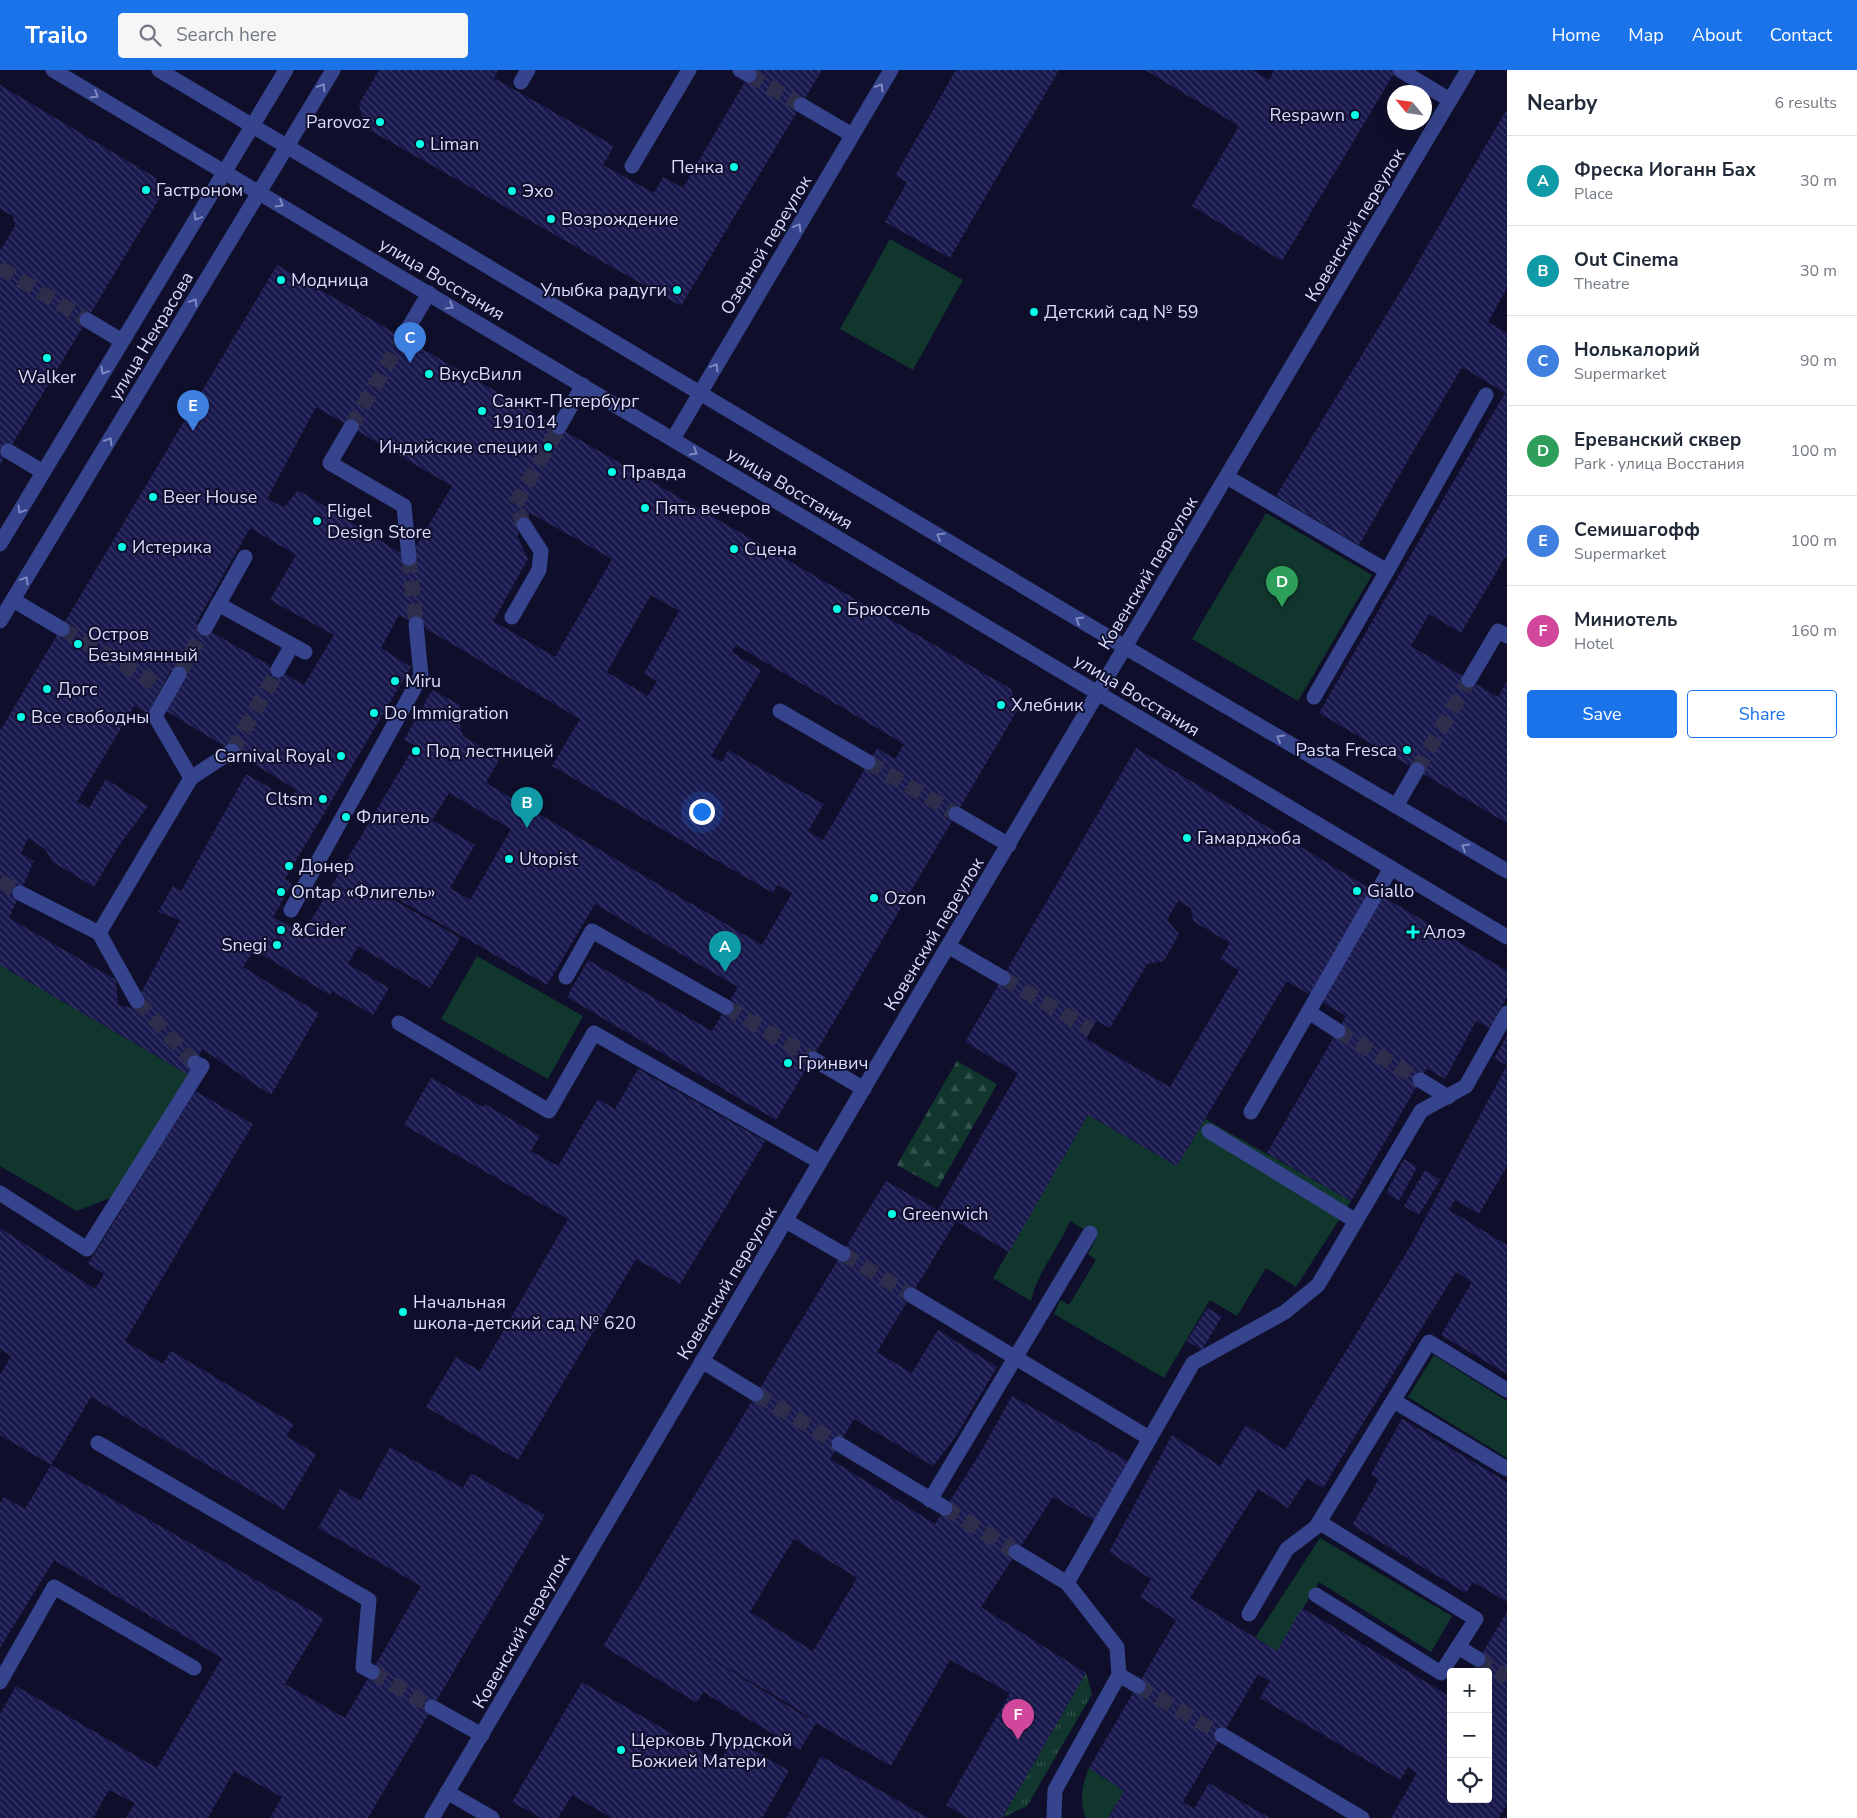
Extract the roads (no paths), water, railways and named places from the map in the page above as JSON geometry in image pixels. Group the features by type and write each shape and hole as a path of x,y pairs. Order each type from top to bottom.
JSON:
{"street":[{"name":"улица Восстания","path":"53,70 1507,937"},
{"name":"улица Восстания","path":"159,70 1125,647 1507,872"},
{"name":"улица Некрасова","path":"0,544 286,70"},
{"name":"улица Некрасова","path":"0,621 332,70"},
{"path":"632,166 689,70"},
{"name":"Озерной переулок","path":"673,439 891,70"},
{"path":"1400,70 1450,100"},
{"name":"Ковенский переулок","path":"432,1818 1468,70"},
{"path":"801,105 852,135"},
{"path":"403,337 429,293"},
{"path":"87,320 122,341"},
{"path":"559,427 583,386"},
{"path":"1314,697 1486,395"},
{"path":"351,427 330,463 404,506 409,558"},
{"path":"8,451 43,472"},
{"path":"1227,477 1387,571"},
{"path":"512,617 539,570 540,551 524,525"},
{"path":"205,628 245,557"},
{"path":"13,600 62,629"},
{"path":"218,604 298,649 278,670"},
{"path":"292,910 421,676 416,624"},
{"path":"1469,680 1498,631 1507,636"},
{"path":"178,674 166,689 155,716 191,778"},
{"path":"780,710 868,762"},
{"path":"99,933 191,778 232,750"},
{"path":"1396,806 1417,770"},
{"path":"956,814 1008,845"},
{"path":"1251,1112 1392,868"},
{"path":"20,893 99,933 137,1001"},
{"path":"566,977 592,931 726,1008"},
{"path":"948,946 1002,978"},
{"path":"1309,1012 1338,1030"},
{"path":"1066,1583 1193,1363 1285,1312 1318,1285 1422,1112 1466,1086 1507,1013"},
{"path":"399,1023 549,1111 594,1033 820,1162"},
{"path":"813,1059 864,1089"},
{"path":"0,1193 87,1249 202,1066 194,1063"},
{"path":"1420,1080 1448,1097"},
{"path":"1209,1131 1356,1221"},
{"path":"786,1221 843,1254"},
{"path":"930,1500 1090,1233"},
{"path":"911,1295 1149,1438"},
{"path":"1249,1614 1287,1549 1316,1527 1429,1342 1507,1390"},
{"path":"702,1361 756,1394"},
{"path":"1394,1401 1507,1469"},
{"path":"98,1443 369,1600 363,1667 372,1672"},
{"path":"839,1444 944,1508"},
{"path":"1316,1596 1442,1673 1476,1619 1319,1522"},
{"path":"1016,1552 1066,1583 1117,1647 1119,1675 1055,1790 1054,1818"},
{"path":"0,1682 54,1588 194,1668"},
{"path":"1458,1647 1478,1660"},
{"path":"1119,1675 1138,1686"},
{"path":"432,1707 482,1735"},
{"path":"1222,1735 1362,1818"},
{"path":"447,1792 492,1818"}],"tunnel":[{"path":"749,75 801,105"},
{"path":"0,268 87,320"},
{"path":"351,427 403,337"},
{"path":"524,525 515,505 559,427"},
{"path":"409,558 416,624"},
{"path":"179,674 205,628"},
{"path":"62,629 162,687"},
{"path":"232,751 278,670"},
{"path":"1417,770 1469,680"},
{"path":"868,762 956,814"},
{"path":"0,881 20,893"},
{"path":"1003,978 1091,1030"},
{"path":"137,1001 195,1063"},
{"path":"726,1007 813,1059"},
{"path":"1338,1031 1420,1080"},
{"path":"843,1254 911,1295"},
{"path":"756,1394 839,1444"},
{"path":"945,1508 1016,1552"},
{"path":"1478,1659 1507,1677"},
{"path":"372,1672 432,1707"},
{"path":"1138,1686 1222,1735"}],"place":[{"name":"Respawn","path":"1355,115"},
{"name":"Parovoz","path":"380,122"},
{"name":"Liman","path":"420,144"},
{"name":"Пенка","path":"734,167"},
{"name":"Гастроном","path":"146,190"},
{"name":"Эхо","path":"512,191"},
{"name":"Возрождение","path":"551,219"},
{"name":"Модница","path":"281,280"},
{"name":"Улыбка радуги","path":"677,290"},
{"name":"Детский сад № 59","path":"1034,312"},
{"name":"Walker","path":"47,358"},
{"name":"Нолькалорий","path":"410,363"},
{"name":"ВкусВилл","path":"429,374"},
{"name":"Санкт-Петербург 191014","path":"482,411"},
{"name":"Семишагофф","path":"193,431"},
{"name":"Индийские специи","path":"548,447"},
{"name":"Правда","path":"612,472"},
{"name":"Beer House","path":"153,497"},
{"name":"Пять вечеров","path":"645,508"},
{"name":"Fligel Design Store","path":"317,521"},
{"name":"Истерика","path":"122,547"},
{"name":"Сцена","path":"734,549"},
{"name":"Ереванский сквер","path":"1282,607"},
{"name":"Брюссель","path":"837,609"},
{"name":"Остров Безымянный","path":"78,644"},
{"name":"Miru","path":"395,681"},
{"name":"Догс","path":"47,689"},
{"name":"Хлебник","path":"1001,705"},
{"name":"Do Immigration","path":"374,713"},
{"name":"Все свободны","path":"21,717"},
{"name":"Pasta Fresca","path":"1407,750"},
{"name":"Под лестницей","path":"416,751"},
{"name":"Carnival Royal","path":"341,756"},
{"name":"Cltsm","path":"323,799"},
{"name":"Флигель","path":"346,817"},
{"name":"Out Cinema","path":"527,828"},
{"name":"Гамарджоба","path":"1187,838"},
{"name":"Utopist","path":"509,859"},
{"name":"Донер","path":"289,866"},
{"name":"Giallo","path":"1357,891"},
{"name":"Ontap «Флигель»","path":"281,892"},
{"name":"Ozon","path":"874,898"},
{"name":"&Cider","path":"281,930"},
{"name":"Алоэ","path":"1413,932"},
{"name":"Snegi","path":"277,945"},
{"name":"Фреска Иоганн Бах","path":"725,972"},
{"name":"Гринвич","path":"788,1063"},
{"name":"Greenwich","path":"892,1214"},
{"name":"Начальная школа-детский сад № 620","path":"403,1312"},
{"name":"Миниотель","path":"1018,1740"},
{"name":"Церковь Лурдской Божией Матери","path":"621,1750"}]}
